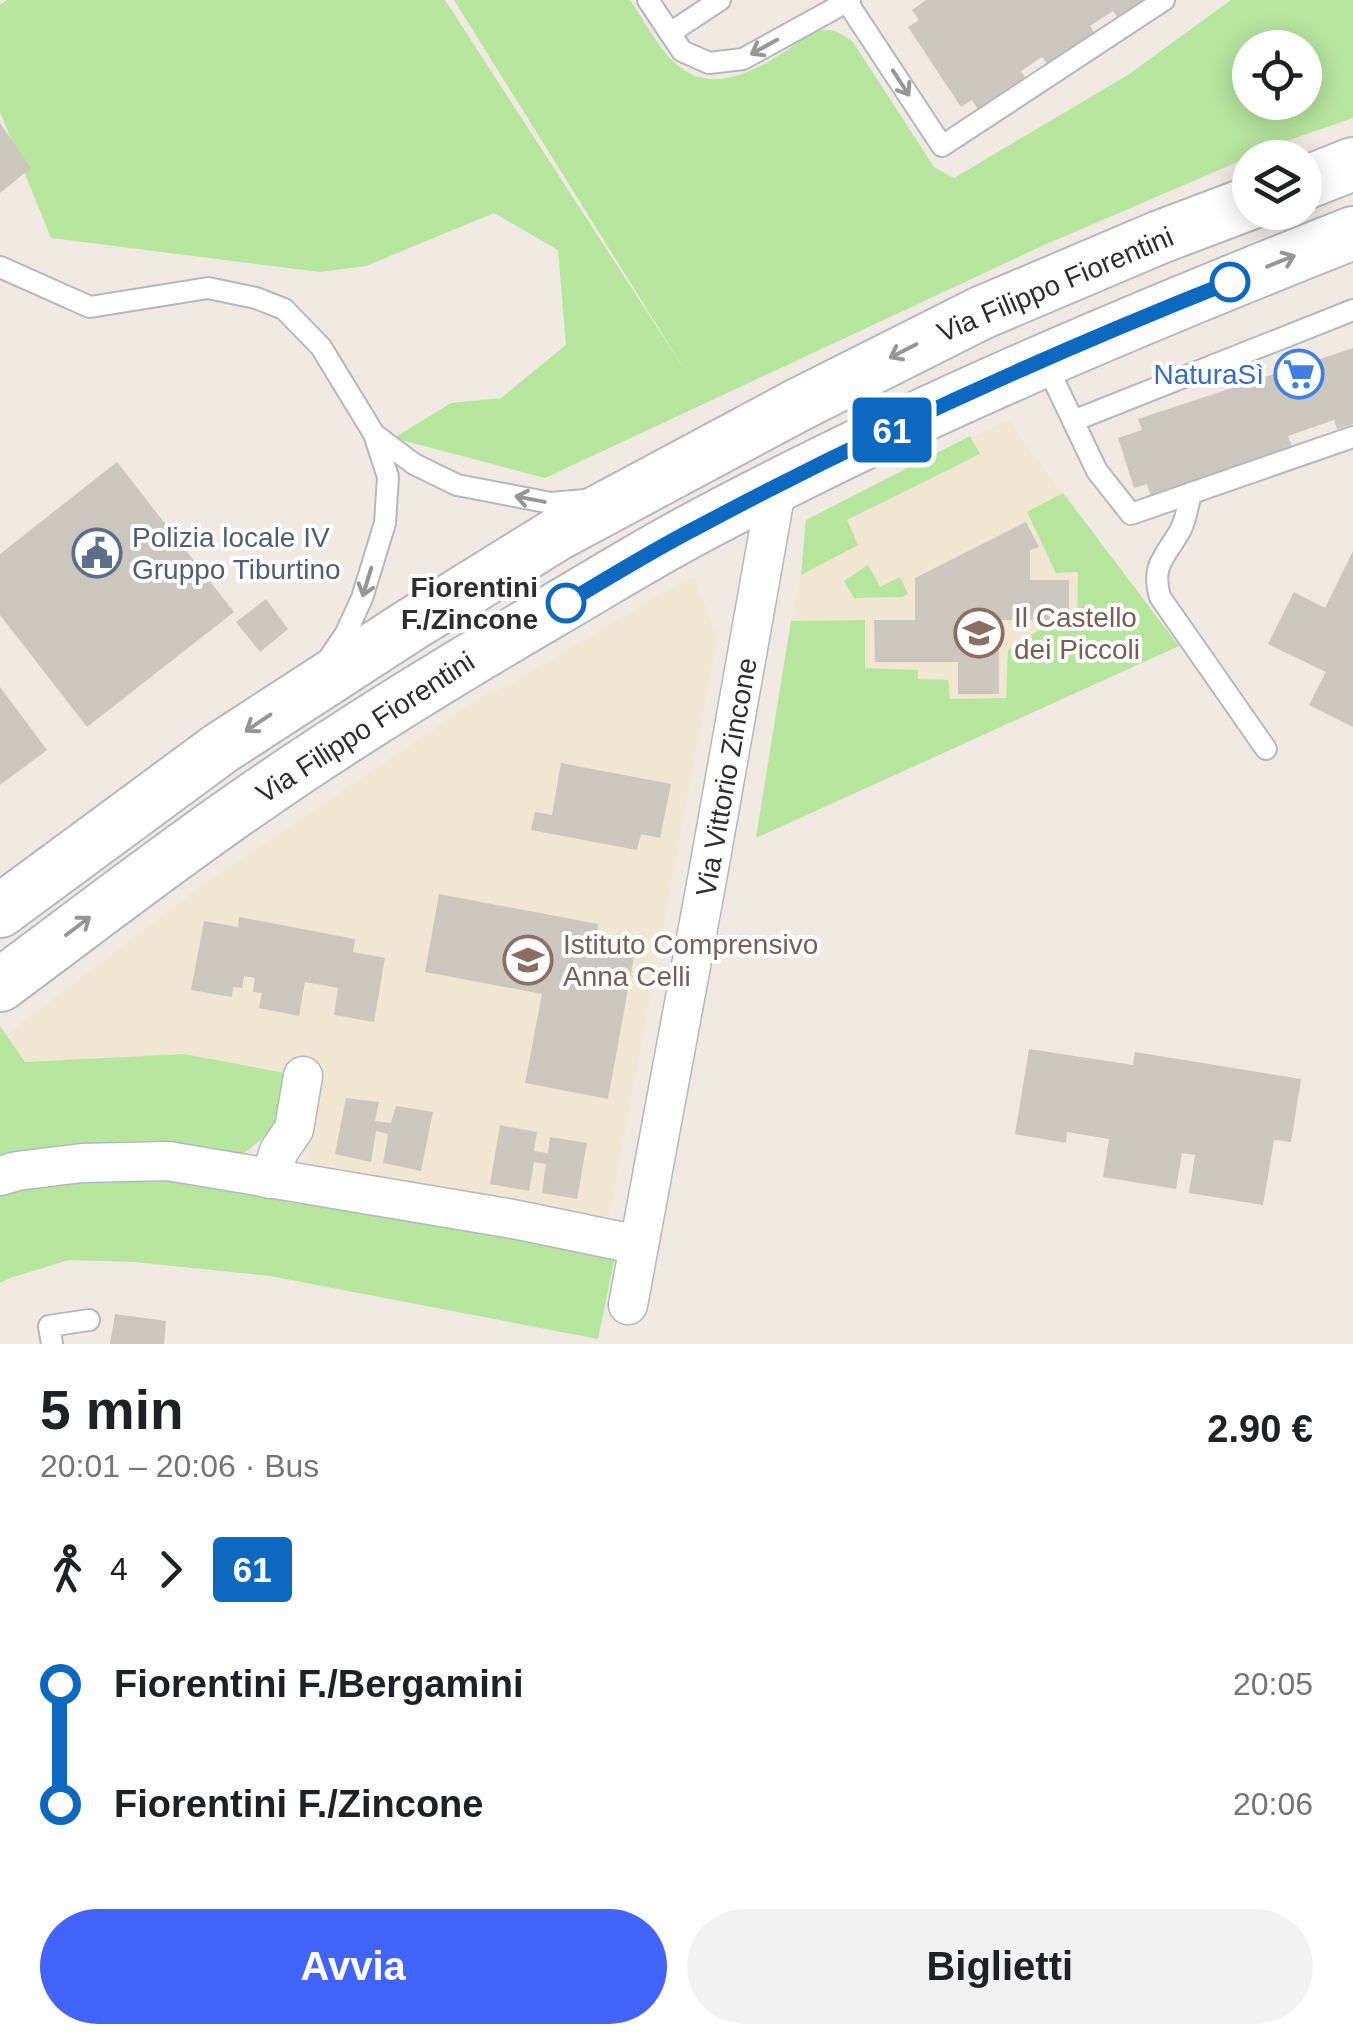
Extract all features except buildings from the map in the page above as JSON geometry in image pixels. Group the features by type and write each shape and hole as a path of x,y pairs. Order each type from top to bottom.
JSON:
{"main road":[{"path":"1322,176 1353,164"},
{"name":"Via Filippo Fiorentini","path":"0,910 221,748 559,533 798,405 981,313 1232,210"},
{"name":"Via Filippo Fiorentini","path":"0,985 237,810 364,724 642,558 776,486 1044,360 1353,232"}],"street":[{"name":"Via Vittorio Zincone","path":"628,1305 776,486"},
{"path":"270,1179 280,1151 294,1129 303,1076"},
{"path":"0,1176 82,1163 168,1161 513,1219 638,1245"}],"lane":[{"path":"648,0 682,52 708,63 743,58 849,1 942,146 1164,0"},
{"path":"670,34 720,0"},
{"path":"0,268 90,308 208,288 256,298 284,309 321,347 374,434 388,477 385,523 362,598 351,624 304,693"},
{"path":"1073,421 1353,310"},
{"path":"1044,360 1097,470 1131,514 1353,437"},
{"path":"374,434 414,464 457,486 551,503 627,497"},
{"path":"1192,493 1182,528 1155,578 1160,597 1266,749"},
{"path":"52,1344 49,1326 89,1320"}],"shaded area":[{"name":"Il Castello dei Piccoli","path":"1011,418 1018,435 1179,646 756,838 801,575 806,520"},
{"name":"Istituto Comprensivo Anna Celli","path":"695,578 717,638 607,1226 302,1169 321,1079 184,1054 25,1062 7,1034 208,881 485,695 512,683 686,579"}],"green space":[{"path":"7,0 445,0 688,375 454,0 630,0 670,58 704,78 734,77 777,57 815,32 836,32 853,42 934,167 954,178 1128,75 1231,0 1353,0 1353,118 1289,140 1232,140 1232,164 1042,246 545,478 394,438 451,403 501,398 566,345 558,250 494,213 366,266 320,272 51,238 0,112 0,5"},
{"path":"970,436 980,454 847,520 858,545 801,575 806,520"},
{"path":"1063,493 1179,646 756,838 791,621 865,620 865,668 918,670 918,679 948,680 950,699 1006,698 1008,650 1039,630 1077,629 1078,572 1056,573 1027,512"},
{"path":"868,565 880,587 900,577 908,594 854,598 844,581"},
{"path":"0,1026 25,1062 184,1054 285,1073 277,1127 243,1154 240,1184 616,1252 598,1339 270,1276 134,1262 69,1260 0,1283"}],"bus line":[{"name":"61","path":"566,603 776,486 1044,360 1230,282"}],"place":[{"name":"NaturaSì","path":"1299,374"},
{"name":"Polizia locale IV Gruppo Tiburtino","path":"97,553"},
{"name":"Fiorentini F./Zincone","path":"566,603"},
{"name":"Il Castello dei Piccoli","path":"979,633"},
{"name":"Istituto Comprensivo Anna Celli","path":"528,960"}]}
